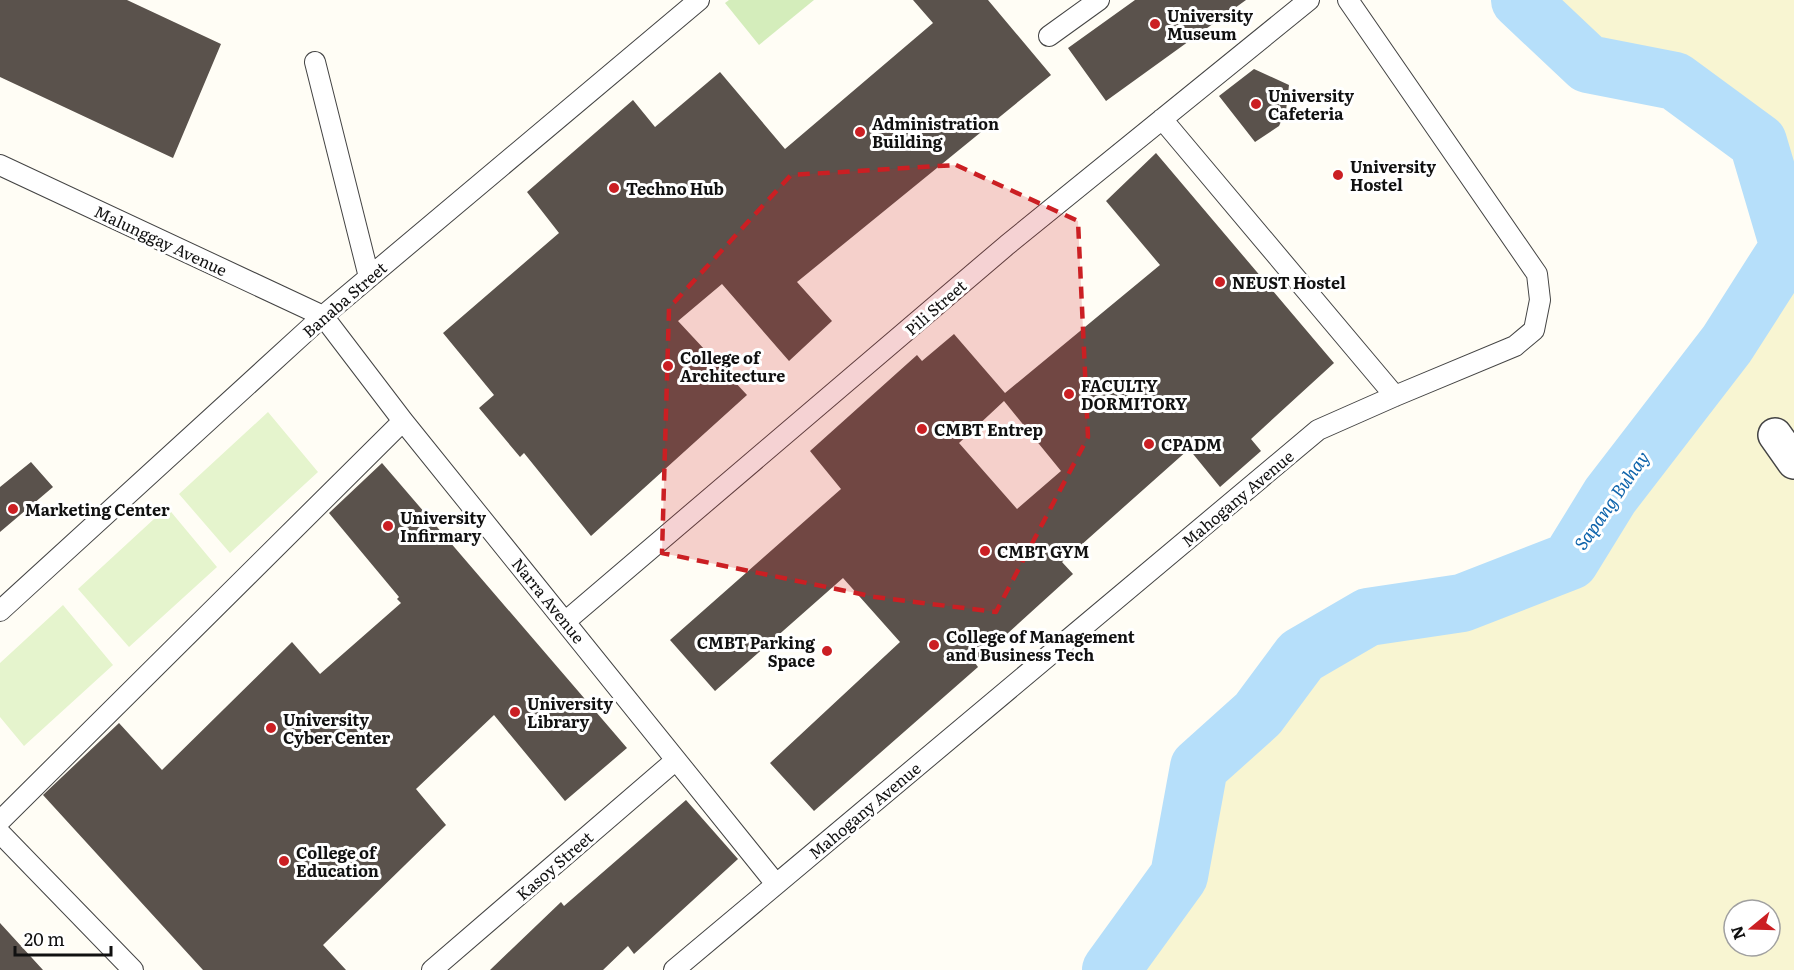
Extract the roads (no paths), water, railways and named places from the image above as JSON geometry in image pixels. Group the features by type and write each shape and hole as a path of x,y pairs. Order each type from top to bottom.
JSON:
{"street":[{"path":"1775,435 1794,462"}],"lane":[{"name":"Banaba Street","path":"0,611 323,316 699,0"},
{"path":"1050,36 1099,0"},
{"name":"Pili Street","path":"566,621 1007,245 1309,0"},
{"name":"Mahogany Avenue","path":"674,970 1318,429 1515,346 1534,330 1540,300 1537,274 1348,0"},
{"path":"315,62 369,277"},
{"path":"1162,119 1395,396"},
{"name":"Malunggay Avenue","path":"0,165 323,316"},
{"name":"Narra Avenue","path":"323,316 403,421 776,884"},
{"path":"0,821 403,421"},
{"name":"Kasoy Street","path":"432,970 676,760"},
{"path":"0,833 133,970"}],"waterway":[{"name":"Sapang Buhay","path":"1111,970 1179,876 1199,767 1258,714 1301,656 1368,617 1462,603 1570,561 1610,496 1727,344 1789,247 1758,142 1675,81 1588,64 1520,0"}],"place":[{"name":"University Museum","path":"1155,24"},
{"name":"University Cafeteria","path":"1256,104"},
{"name":"Administration Building","path":"860,132"},
{"name":"University Hostel","path":"1338,175"},
{"name":"Techno Hub","path":"614,188"},
{"name":"NEUST Hostel","path":"1220,282"},
{"name":"College of Architecture","path":"668,366"},
{"name":"FACULTY DORMITORY","path":"1069,394"},
{"name":"CMBT Entrep","path":"922,429"},
{"name":"CPADM","path":"1149,444"},
{"name":"Marketing Center","path":"13,509"},
{"name":"University Infirmary","path":"388,526"},
{"name":"CMBT GYM","path":"985,551"},
{"name":"College of Management and Business Tech","path":"934,645"},
{"name":"CMBT Parking Space","path":"827,651"},
{"name":"University Library","path":"515,712"},
{"name":"University Cyber Center","path":"271,728"},
{"name":"College of Education","path":"284,861"}]}
